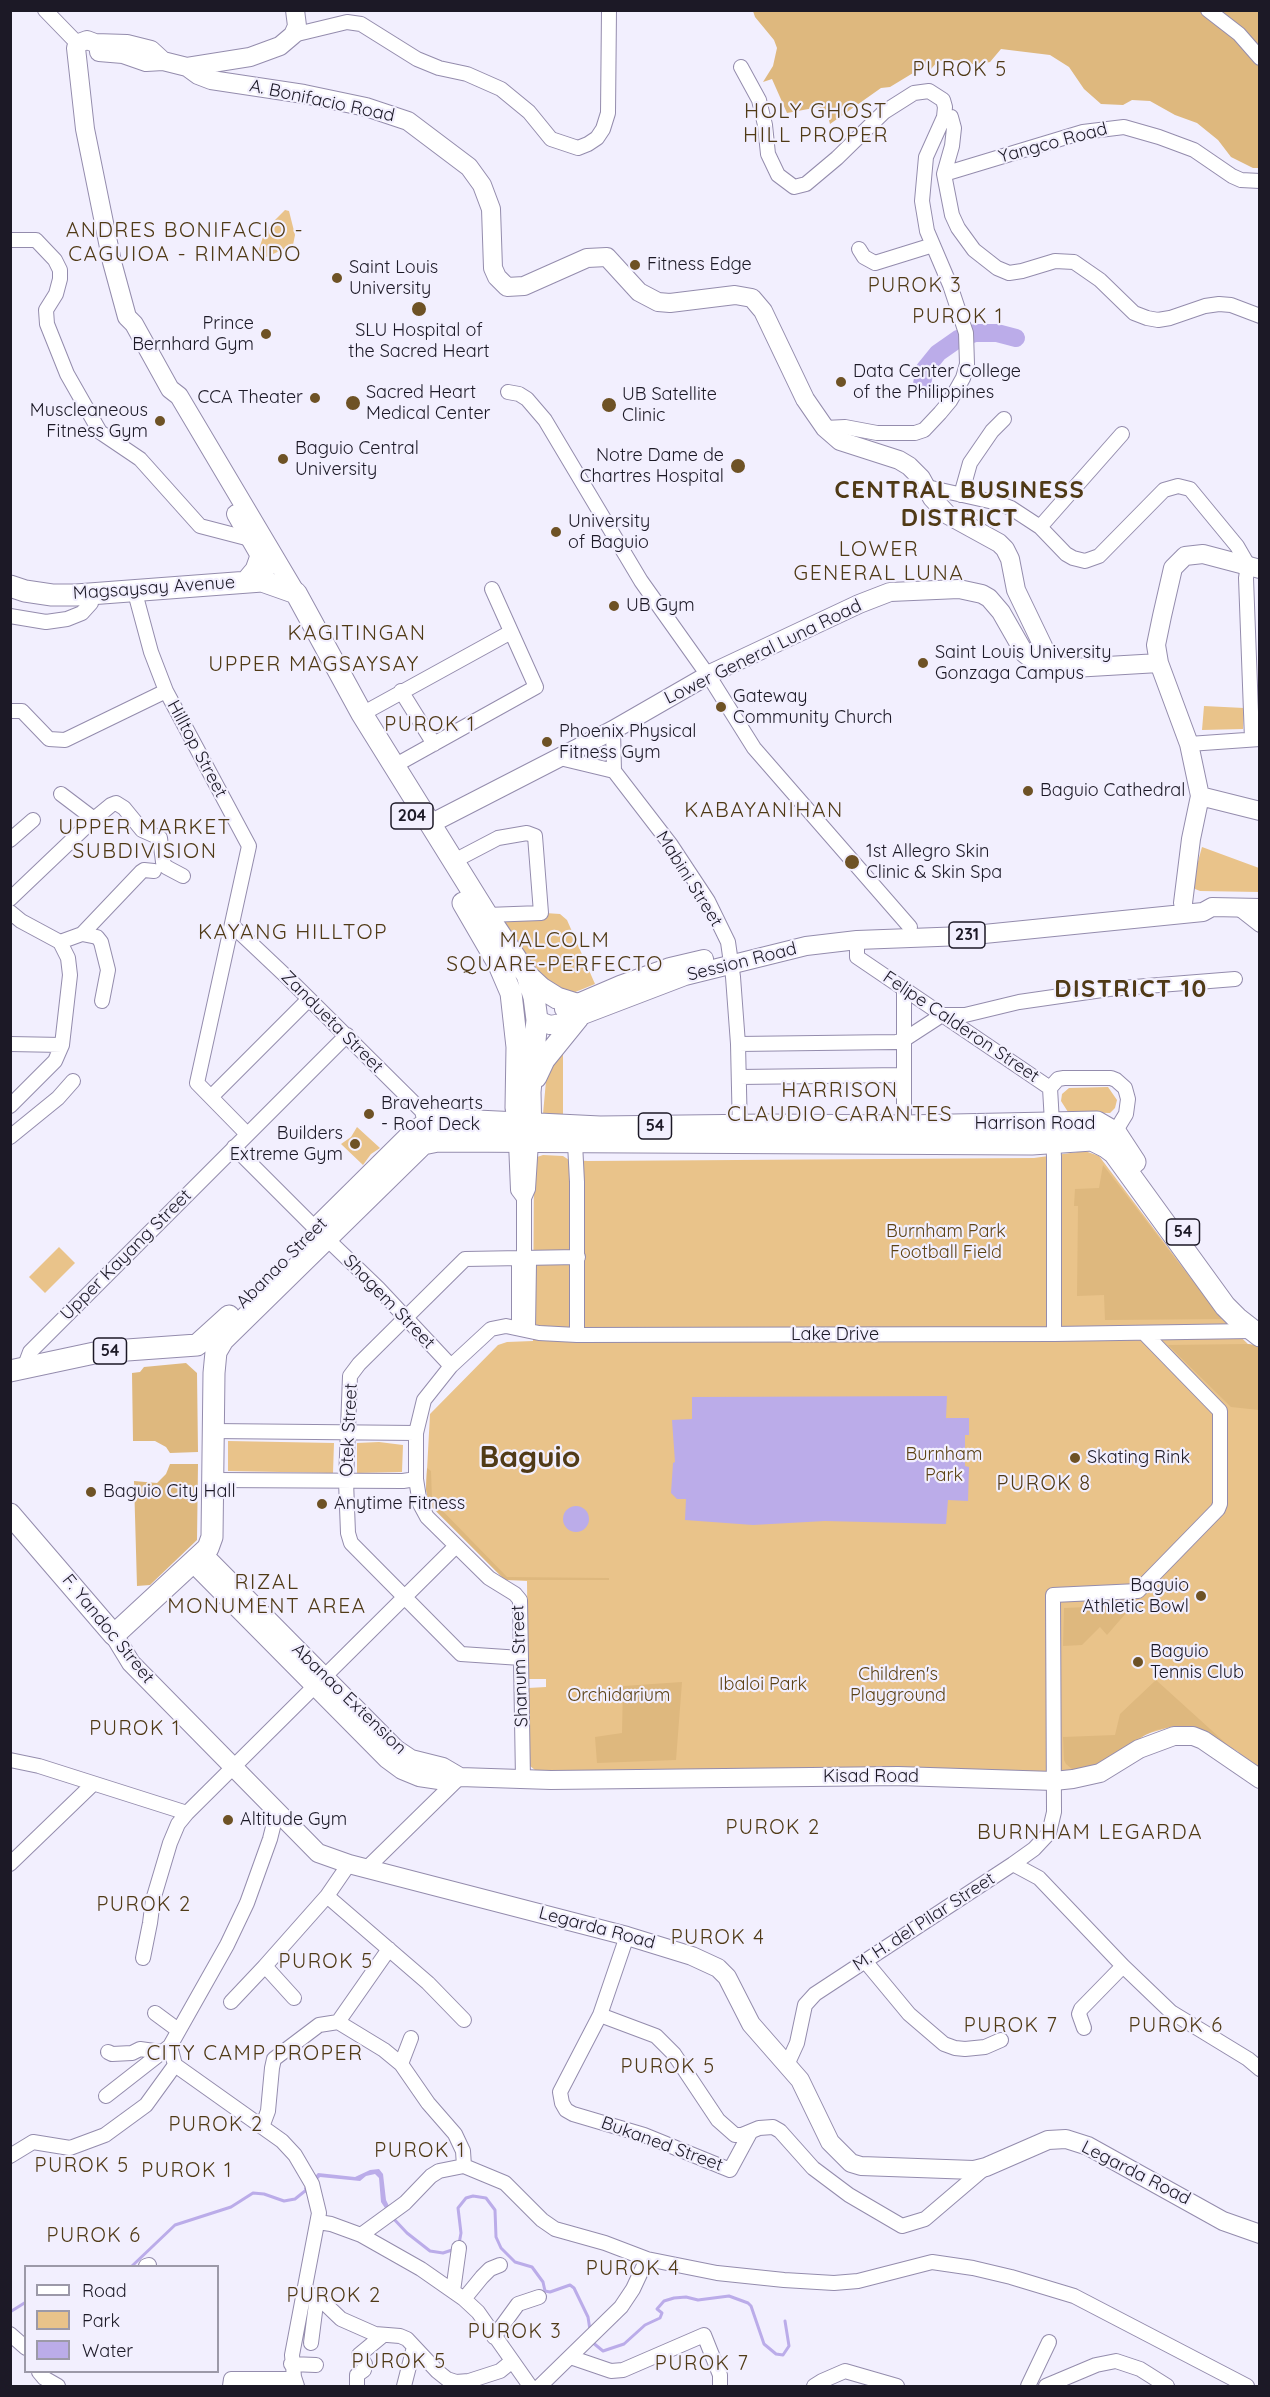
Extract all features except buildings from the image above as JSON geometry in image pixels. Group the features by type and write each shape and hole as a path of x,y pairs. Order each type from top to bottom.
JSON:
{"highway":[{"path":"255,548 256,570 272,584"},
{"name":"Magsaysay Avenue","path":"10,596 49,604 135,594 272,584"},
{"name":"204","path":"272,584 362,714 527,975 534,997 537,1020"},
{"name":"204","path":"272,584 499,965 512,993 517,1047"},
{"name":"Magsaysay Avenue","path":"10,586 25,591 92,599"},
{"path":"499,965 512,979 537,1020 524,1133"},
{"path":"527,975 577,1011 544,1059 530,1092"},
{"path":"524,1133 517,1047 537,1020"},
{"name":"54","path":"425,1123 436,1119 524,1133"},
{"name":"Harrison Road","path":"524,1133 575,1143 740,1134 1052,1132 1097,1122 1257,1330"},
{"name":"Abanao Street","path":"321,1234 409,1137 425,1123"},
{"name":"Harrison Road","path":"524,1133 600,1126 740,1134"},
{"name":"Abanao Street","path":"197,1345 265,1289 321,1234 423,1144 524,1133"},
{"name":"Abanao Street","path":"214,1373 216,1352 223,1340 265,1289"},
{"path":"114,1635 198,1559 208,1548 212,1537 214,1373 207,1355 197,1345"},
{"name":"54","path":"17,1369 107,1351 197,1345"},
{"name":"F. Yandoc Street","path":"10,1514 114,1635"}],"main road":[{"path":"187,67 255,56 280,46 293,35 297,26 295,10"},
{"name":"A. Bonifacio Road","path":"88,52 127,44 151,50 163,61 187,67 211,80 366,106 408,121 469,167 482,185 491,209 493,268 497,277 507,287 524,286 587,258 607,257 639,292 658,302 670,303 735,295 752,298 763,311 805,399 825,428 840,441 899,460 909,466 927,487 932,498 948,515 999,543 1005,549 1016,590 1052,665"},
{"path":"88,52 95,126 110,214 138,313 134,324 170,389 179,396 272,584"},
{"path":"170,389 170,403 255,548"},
{"path":"1183,903 1191,839 1200,796 1189,744 1159,663 1156,645 1158,631 1176,562 1187,555 1203,554 1254,567"},
{"name":"Lower General Luna Road","path":"432,823 614,730 709,675 878,596 909,590 959,590 982,594 1001,612 1026,654 1033,660 1052,665 1073,668 1159,663"},
{"path":"1200,796 1260,811"},
{"name":"Session Road","path":"537,1020 550,1024 562,1023 577,1011 731,959 815,936 910,927 963,925 1204,901 1212,906 1260,908"},
{"name":"Session Road","path":"731,959 857,940 964,936 1203,912 1212,906"},
{"name":"Abanao Extension","path":"198,1559 385,1748 411,1759 443,1767 460,1777"},
{"name":"F. Yandoc Street","path":"114,1635 131,1663 234,1767"},
{"name":"Kisad Road","path":"460,1777 522,1779 897,1776 1054,1781 1100,1773 1139,1749 1174,1736 1193,1736 1203,1740 1260,1779"},
{"name":"Legarda Road","path":"234,1767 318,1853 349,1864 627,1936 707,1961 718,1968 727,1977 751,2024 800,2080 830,2142 851,2163 861,2166 974,2170 986,2168 1048,2140 1073,2141 1088,2146 1198,2205 1223,2221 1255,2231"}],"street":[{"path":"45,10 88,52"},
{"path":"293,35 347,22 361,24 417,59 439,68 467,74 501,89 524,107 551,140 578,148 597,138 603,129 608,113 609,10"},
{"path":"1208,10 1239,34 1260,58"},
{"path":"741,67 759,100 765,125 768,154 778,175 794,187 806,184 837,158 884,112 914,93 929,91 939,97 945,107 944,117 926,157 922,201 927,231 950,285 967,338 967,364 959,387 950,401 924,430 915,434 877,433 845,427 825,428"},
{"path":"944,117 951,117 954,128 952,146 944,174 952,215 958,228 974,250 997,268 1009,273 1055,261 1074,262 1100,280 1134,313 1158,320 1219,304 1231,305 1260,316"},
{"name":"Yangco Road","path":"944,174 1083,132 1124,127 1194,150 1241,180 1260,181"},
{"path":"10,240 36,240 56,260 60,270 60,279 56,294 46,310 47,324 67,374 100,432 141,459 200,526 255,548"},
{"path":"859,249 864,257 875,263 933,245"},
{"path":"508,392 519,394 527,399 545,420 641,581 709,675 754,748 910,927"},
{"path":"961,495 970,463 992,431 1004,419"},
{"path":"1040,527 1122,434"},
{"path":"927,487 1011,508 1040,527 1079,561 1092,560 1099,556 1159,494 1168,488 1183,486 1199,498 1254,567 1246,578 1256,739 1189,744"},
{"path":"394,766 536,687 492,589"},
{"name":"Hilltop Street","path":"135,594 151,652 165,691 249,846 197,1083 247,1134"},
{"path":"10,616 46,622 67,619 82,613 92,599"},
{"path":"362,714 511,632"},
{"path":"10,711 22,711 49,738 65,740 165,691"},
{"path":"401,692 434,744"},
{"path":"560,758 614,771 614,730"},
{"name":"Mabini Street","path":"614,771 670,844 708,901 728,942 738,1044 740,1134"},
{"path":"61,794 94,819"},
{"path":"10,899 111,805 120,804 142,830 160,838 163,862 166,867 183,876"},
{"path":"10,840 33,820"},
{"path":"454,861 498,838 527,833 535,836 541,913 488,915"},
{"path":"60,942 82,934 141,872 154,871"},
{"path":"1237,907 1260,925"},
{"path":"10,912 21,921 60,942 68,958 70,975 62,1045 55,1060 10,1106"},
{"name":"Zandueta Street","path":"232,927 309,999 422,1111 425,1123"},
{"path":"82,934 97,937 104,951 108,970 102,1001"},
{"name":"Felipe Calderon Street","path":"857,940 857,957 1050,1088 1054,1334"},
{"path":"738,1044 903,1041 942,1015 965,1015 1020,1002 1109,989 1235,979"},
{"path":"904,988 904,1134"},
{"path":"211,1097 309,999"},
{"name":"Upper Kayang Street","path":"17,1369 30,1352 346,1035"},
{"path":"10,1044 62,1045"},
{"path":"739,1077 903,1075"},
{"path":"1050,1088 1058,1079 1064,1078 1111,1078 1116,1080 1125,1088 1128,1099 1126,1114 1111,1140"},
{"path":"10,1137 58,1098 73,1082"},
{"path":"523,1329 519,1264 524,1257 524,1198 528,1189 524,1133"},
{"path":"575,1143 578,1257 577,1335"},
{"name":"Shagem Street","path":"234,1147 451,1366"},
{"name":"Otek Street","path":"521,1658 461,1654 348,1539 346,1481 350,1384 352,1371 465,1259 578,1257"},
{"name":"Shanum Street","path":"522,1779 521,1605 518,1598 489,1578 455,1547 422,1510 416,1479 416,1433 424,1400 451,1366 491,1329 506,1326 523,1329"},
{"name":"Lake Drive","path":"523,1329 539,1333 577,1335 1054,1334 1257,1330"},
{"name":"M. H. del Pilar Street","path":"787,2065 797,2043 806,2005 815,1994 1013,1864 1045,1838 1051,1827 1054,1781 1053,1595 1138,1591 1215,1513 1220,1504 1220,1411 1144,1333"},
{"path":"213,1431 416,1433"},
{"path":"214,1480 403,1481 416,1479"},
{"path":"143,1958 153,1900 170,1843 187,1813 455,1547"},
{"path":"10,1760 187,1813"},
{"path":"367,1868 460,1777"},
{"path":"10,1864 93,1784"},
{"path":"106,2096 165,2049 178,2030 227,1946 247,1903 270,1839 277,1811"},
{"path":"1034,1849 1039,1878"},
{"path":"231,2002 327,1896 349,1864"},
{"path":"1013,1864 1039,1878 1123,1966 1172,2012 1248,2059 1260,2069"},
{"path":"327,1896 428,1983 464,2020"},
{"name":"Bukaned Street","path":"627,1936 600,2015 560,2092 562,2103 573,2114 644,2134 730,2170 750,2133"},
{"path":"338,2022 389,1949"},
{"path":"865,1961 909,2014 944,2044 965,2049 985,2047 1001,2040"},
{"path":"266,1965 294,1998"},
{"path":"1084,2028 1079,2014 1081,2008 1123,1966"},
{"path":"155,2013 178,2030"},
{"name":"Bukaned Street","path":"600,2015 656,2036 674,2054 718,2120 735,2134 750,2133"},
{"path":"262,2127 268,2111 274,2059 319,2025 338,2022 384,2050 401,2064 428,2103 455,2134 463,2151 464,2166"},
{"path":"401,2064 411,2038"},
{"path":"108,2052 112,2054 132,2053 140,2049 165,2049"},
{"path":"165,2049 175,2065 288,2147 308,2175 318,2207 318,2222 310,2295 294,2376"},
{"path":"10,2156 33,2142 69,2148 105,2135 146,2105 175,2065"},
{"path":"750,2133 767,2126 780,2131 813,2168 840,2188 902,2226 925,2219 986,2168"},
{"path":"361,2235 390,2214 439,2171 464,2166 505,2183 542,2220 555,2229 605,2243 647,2259 717,2273 834,2283 858,2281 925,2263 973,2268 1011,2277 1074,2296 1242,2385"},
{"path":"318,2222 331,2224 361,2235 421,2269 458,2295 478,2312 530,2386"},
{"path":"458,2295 459,2248"},
{"path":"540,2386 621,2307 633,2289 647,2259"},
{"path":"458,2295 500,2265"},
{"path":"310,2295 341,2319 382,2336 400,2336 407,2339 447,2379 456,2382 469,2381 500,2371 511,2362"},
{"path":"310,2295 311,2343"},
{"path":"494,2337 519,2304 539,2297"},
{"path":"10,2334 24,2346"},
{"path":"570,2357 611,2371 623,2370 704,2335 720,2375 720,2386"},
{"path":"357,2386 357,2375 364,2370 364,2364 359,2355 382,2336"},
{"path":"1028,2386 1049,2342"},
{"path":"404,2386 414,2347"},
{"path":"1046,2386 1096,2365 1116,2361 1140,2369 1167,2386"},
{"path":"230,2386 231,2379 273,2380 294,2376 316,2365"},
{"path":"814,2386 845,2371 897,2386"},
{"path":"40,2373 58,2386"}],"green space":[{"path":"285,210 289,211 295,235 293,245 262,259 257,255 263,237 269,226"},
{"path":"1204,706 1244,708 1243,729 1202,730"},
{"path":"1202,847 1259,868 1259,892 1195,889 1192,883"},
{"path":"560,914 567,920 595,984 568,995 543,981 500,916"},
{"path":"563,1053 563,1114 543,1114 547,1070"},
{"path":"1108,1087 1117,1100 1115,1108 1110,1113 1068,1112 1061,1101 1062,1094 1069,1088"},
{"path":"357,1127 380,1148 371,1154 363,1165 341,1144 351,1137"},
{"name":"Burnham Park","path":"1085,1151 1099,1156 1222,1319 1248,1344 1259,1346 1259,1771 1237,1751 1195,1729 1174,1726 1146,1734 1123,1752 1078,1774 535,1770 530,1766 528,1764 528,1688 546,1687 546,1679 528,1679 527,1581 505,1580 429,1504 426,1489 430,1414 498,1345 507,1342 533,1341 534,1161 537,1157 563,1156 569,1160 588,1161 1034,1158"},
{"path":"59,1247 75,1263 45,1293 29,1277"},
{"path":"228,1441 334,1443 333,1473 228,1471"},
{"path":"379,1442 403,1445 402,1472 357,1473 357,1443"}],"shaded area":[{"path":"753,11 1259,11 1259,168 1253,168 1231,157 1218,140 1197,123 1175,115 1150,101 1132,100 1123,105 1101,104 1084,89 1069,67 1050,55 1001,49 990,62 975,65 962,60 938,61 931,69 918,70 890,87 881,88 830,124 827,113 819,107 787,113 772,79 763,82 773,66 777,48 774,40 755,17"},
{"path":"1103,1165 1222,1319 1105,1320 1104,1295 1077,1296 1078,1206 1074,1206 1075,1189 1099,1188"},
{"path":"1248,1344 1259,1346 1259,1410 1231,1407 1168,1345"},
{"path":"186,1363 197,1373 198,1452 170,1453 166,1447 155,1441 133,1441 132,1373 140,1372 144,1367"},
{"path":"170,1464 198,1464 197,1540 150,1585 137,1586 134,1481 157,1483 166,1474"},
{"path":"427,1468 431,1471 432,1500 507,1577 609,1578 609,1580 505,1580 429,1504 426,1489"},
{"path":"1133,1605 1107,1635 1100,1627 1082,1645 1063,1646 1064,1608"},
{"path":"1156,1680 1231,1748 1195,1729 1174,1726 1156,1730 1137,1739 1123,1752 1078,1774 1066,1764 1063,1737 1115,1735 1120,1714"},
{"path":"682,1682 676,1760 597,1763 595,1737 622,1733 623,1686"}],"water":[{"path":"947,1396 946,1418 969,1418 969,1435 965,1435 965,1466 969,1467 968,1501 948,1500 946,1524 825,1521 753,1525 685,1520 686,1499 677,1499 671,1493 673,1463 675,1462 672,1420 692,1419 692,1397"},
{"path":"576,1506 585,1510 589,1519 585,1528 576,1532 567,1528 563,1519 567,1510"},
{"path":"379,2169 383,2174 386,2200 389,2206 385,2208 381,2202 379,2178 375,2174 366,2176 360,2181 320,2177 305,2193 304,2188 318,2173 355,2177 370,2170"}],"waterway":[{"path":"922,384 925,369 938,353 958,339 975,333 997,333 1016,338"},
{"path":"133,2265 175,2225 231,2207 253,2193 284,2201 295,2199 305,2191"},
{"path":"459,2244 461,2233 458,2208 466,2198 473,2196 486,2198 495,2210 496,2237 501,2248 515,2262 532,2267 543,2282 545,2291 550,2292 570,2285 574,2288 588,2317 590,2330"},
{"path":"392,2217 407,2233 430,2251 443,2253 455,2249"},
{"path":"592,2342 603,2351 624,2344 645,2325 660,2318 662,2313 657,2309 664,2301 674,2298 686,2297 698,2300 729,2296 748,2303 764,2344 776,2354 783,2355 789,2346 785,2321"},
{"path":"10,2312 24,2303"}],"place":[{"name":"Fitness Edge","path":"635,265"},
{"name":"Saint Louis University","path":"337,278"},
{"name":"SLU Hospital of the Sacred Heart","path":"419,309"},
{"name":"Prince Bernhard Gym","path":"266,334"},
{"name":"Data Center College of the Philippines","path":"841,382"},
{"name":"CCA Theater","path":"315,398"},
{"name":"Sacred Heart Medical Center","path":"353,403"},
{"name":"UB Satellite Clinic","path":"609,405"},
{"name":"Muscleaneous Fitness Gym","path":"160,421"},
{"name":"Baguio Central University","path":"283,459"},
{"name":"Notre Dame de Chartres Hospital","path":"738,466"},
{"name":"University of Baguio","path":"556,532"},
{"name":"UB Gym","path":"614,606"},
{"name":"Saint Louis University Gonzaga Campus","path":"923,663"},
{"name":"Gateway Community Church","path":"721,707"},
{"name":"Phoenix Physical Fitness Gym","path":"547,742"},
{"name":"Baguio Cathedral","path":"1028,791"},
{"name":"1st Allegro Skin Clinic & Skin Spa","path":"852,862"},
{"name":"Bravehearts - Roof Deck","path":"369,1114"},
{"name":"Builders Extreme Gym","path":"355,1144"},
{"name":"Skating Rink","path":"1075,1458"},
{"name":"Baguio City Hall","path":"91,1492"},
{"name":"Anytime Fitness","path":"322,1504"},
{"name":"Baguio Athletic Bowl","path":"1201,1596"},
{"name":"Baguio Tennis Club","path":"1138,1662"},
{"name":"Altitude Gym","path":"228,1820"}],"district":[{"name":"PUROK 5","path":"960,70"},
{"name":"HOLY GHOST HILL PROPER","path":"816,124"},
{"name":"ANDRES BONIFACIO - CAGUIOA - RIMANDO","path":"185,243"},
{"name":"PUROK 3","path":"915,286"},
{"name":"PUROK 1","path":"958,317"},
{"name":"CENTRAL BUSINESS DISTRICT","path":"960,505"},
{"name":"LOWER GENERAL LUNA","path":"879,562"},
{"name":"KAGITINGAN","path":"357,634"},
{"name":"UPPER MAGSAYSAY","path":"314,665"},
{"name":"PUROK 1","path":"430,725"},
{"name":"KABAYANIHAN","path":"764,811"},
{"name":"UPPER MARKET SUBDIVISION","path":"145,840"},
{"name":"KAYANG HILLTOP","path":"293,933"},
{"name":"MALCOLM SQUARE-PERFECTO","path":"555,953"},
{"name":"DISTRICT 10","path":"1131,990"},
{"name":"HARRISON CLAUDIO CARANTES","path":"840,1103"},
{"name":"Baguio","path":"530,1458"},
{"name":"PUROK 8","path":"1044,1484"},
{"name":"RIZAL MONUMENT AREA","path":"267,1595"},
{"name":"PUROK 1","path":"135,1729"},
{"name":"PUROK 2","path":"773,1828"},
{"name":"BURNHAM LEGARDA","path":"1090,1833"},
{"name":"PUROK 2","path":"144,1905"},
{"name":"PUROK 4","path":"718,1938"},
{"name":"PUROK 5","path":"326,1962"},
{"name":"PUROK 7","path":"1011,2026"},
{"name":"PUROK 6","path":"1176,2026"},
{"name":"CITY CAMP PROPER","path":"255,2054"},
{"name":"PUROK 5","path":"668,2067"},
{"name":"PUROK 2","path":"216,2125"},
{"name":"PUROK 1","path":"420,2151"},
{"name":"PUROK 5","path":"82,2166"},
{"name":"PUROK 1","path":"187,2171"},
{"name":"PUROK 6","path":"94,2236"},
{"name":"PUROK 4","path":"633,2269"},
{"name":"PUROK 2","path":"334,2296"},
{"name":"PUROK 3","path":"515,2332"},
{"name":"PUROK 5","path":"399,2362"},
{"name":"PUROK 7","path":"702,2364"}],"park label":[{"name":"Burnham Park Football Field","path":"946,1242"},
{"name":"Ibaloi Park","path":"763,1685"},
{"name":"Children's Playground","path":"898,1685"},
{"name":"Orchidarium","path":"619,1696"}]}
